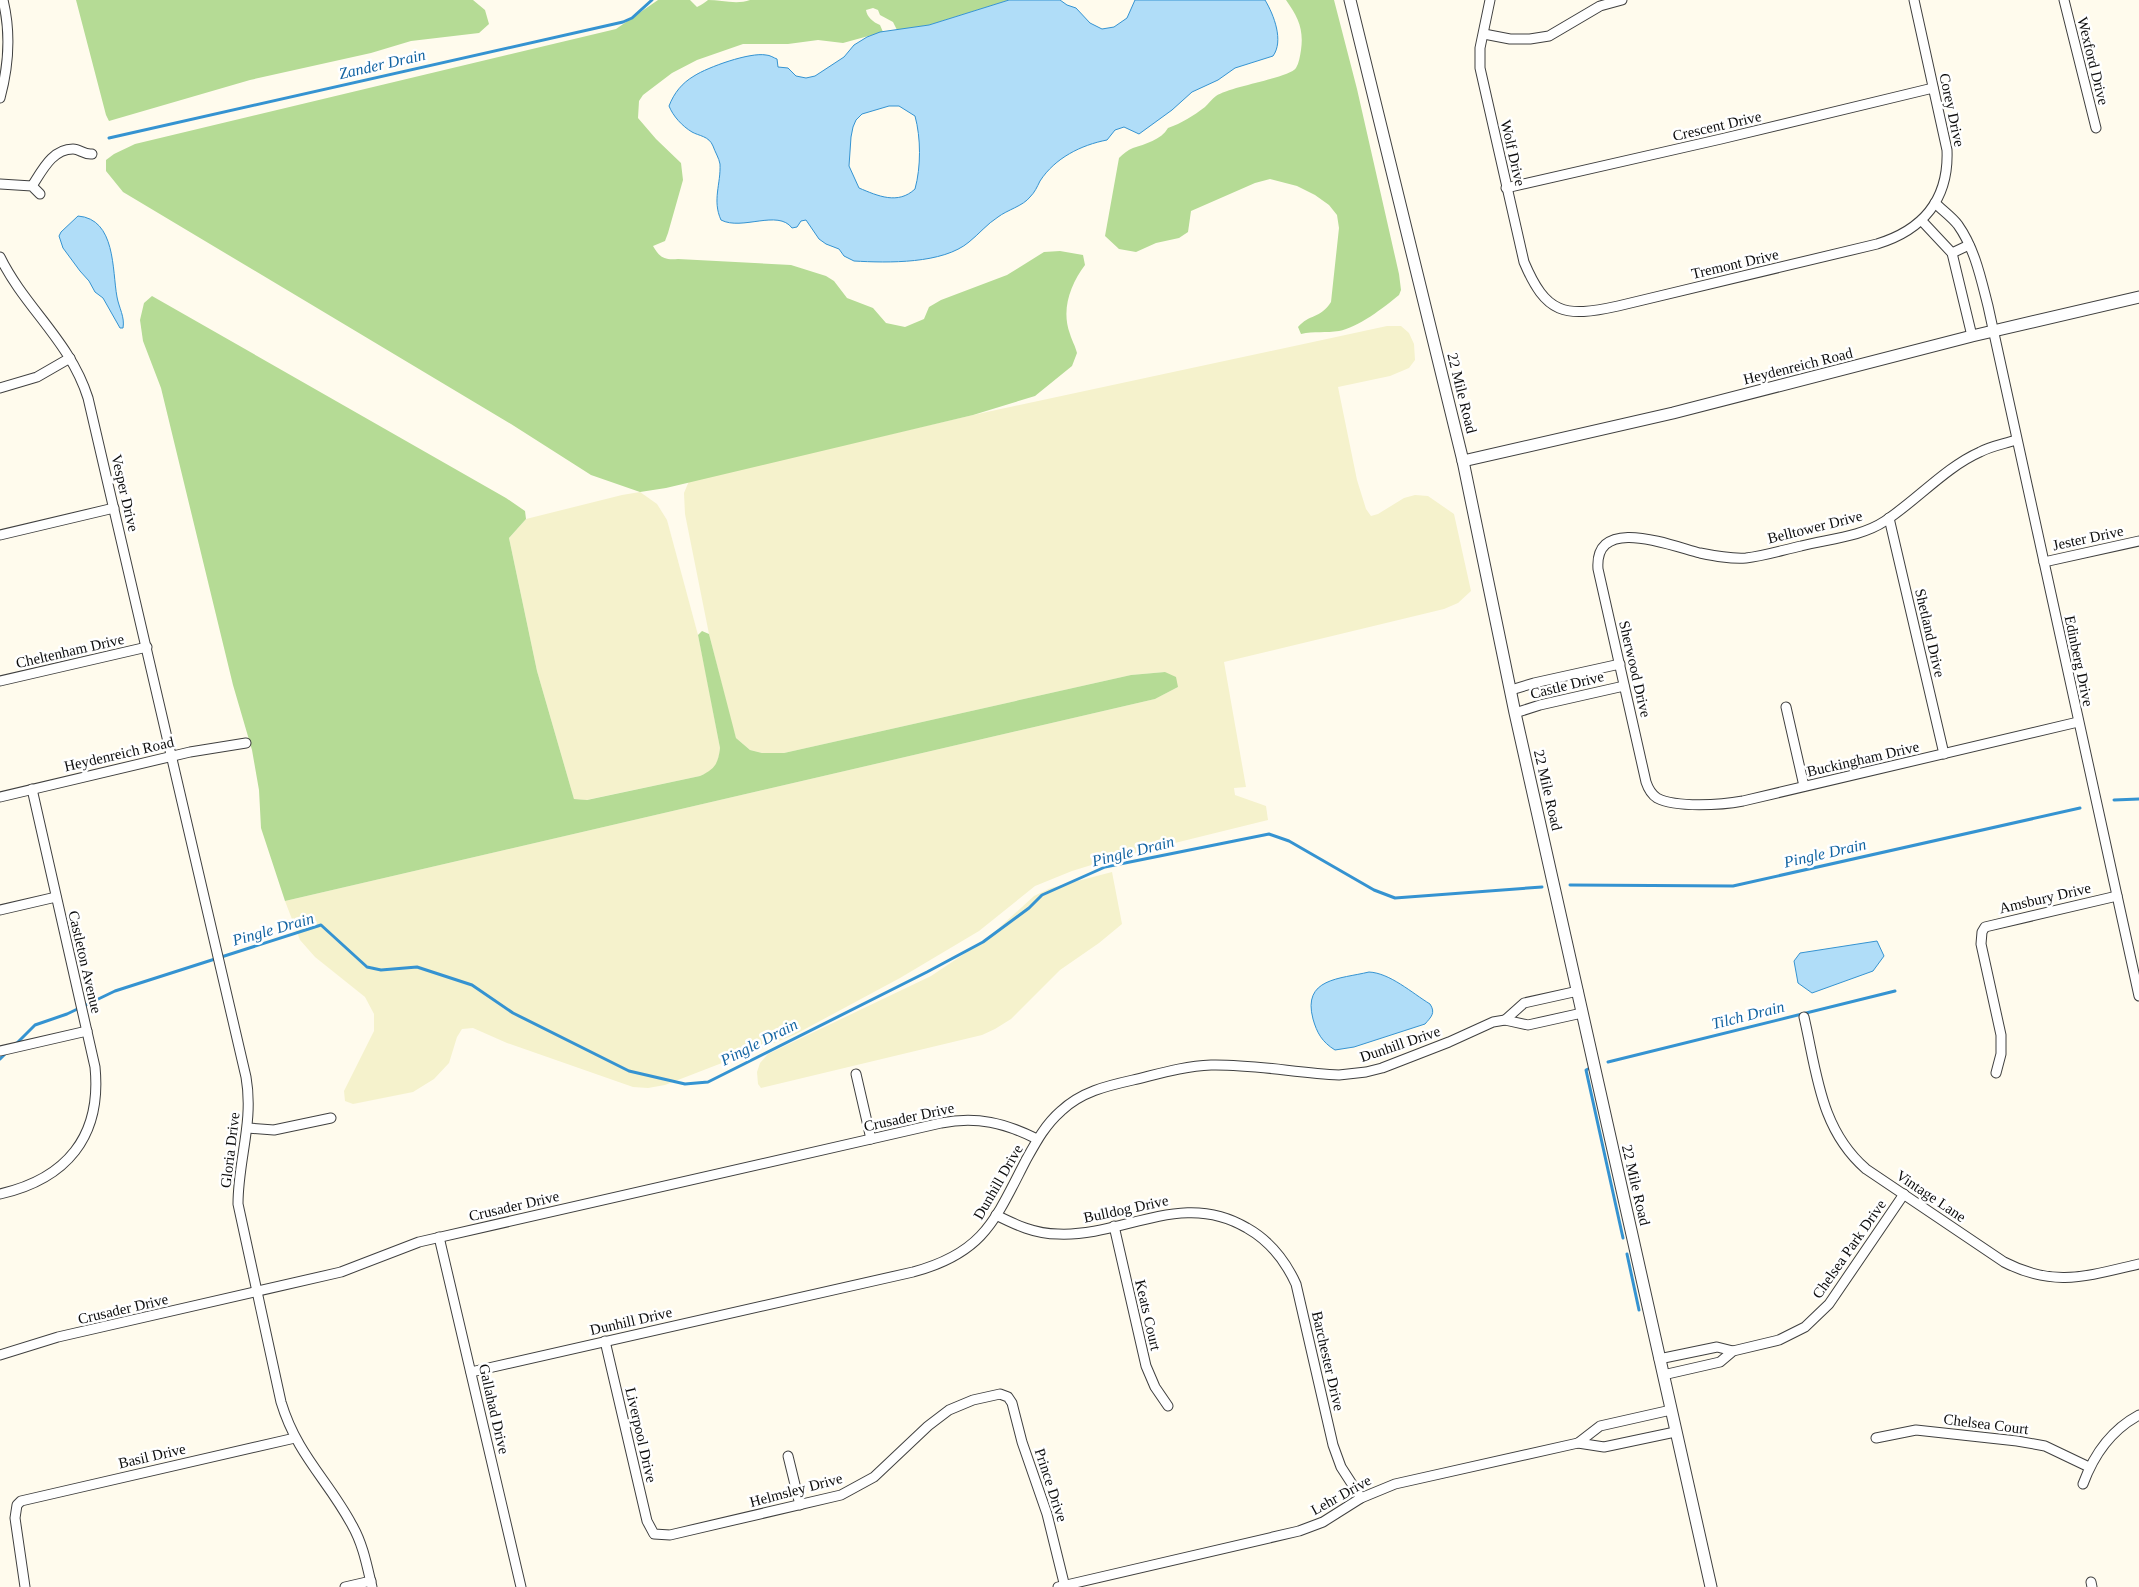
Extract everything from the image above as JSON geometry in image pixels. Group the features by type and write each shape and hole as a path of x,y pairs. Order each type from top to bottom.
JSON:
{"street":[{"path":"0,98 7,68 9,38 4,0"},
{"name":"22 Mile Road","path":"1350,0 1464,462 1516,713 1711,1587"},
{"name":"Wolf Drive","path":"1490,0 1480,48 1480,68 1524,262 1534,285 1550,305"},
{"path":"1484,34 1510,39 1530,39 1549,36 1600,6 1622,0"},
{"name":"Corey Drive","path":"1914,0 1948,150 1944,184 1935,203 1922,221"},
{"name":"Wexford Drive","path":"2064,0 2096,128"},
{"name":"Crescent Drive","path":"1506,188 1721,140 1933,88"},
{"path":"32,186 51,159 63,151 73,149 86,155 92,154"},
{"path":"0,184 32,186 40,194"},
{"name":"Edinberg Drive","path":"1935,203 1958,224 1976,260 2139,996"},
{"path":"1922,221 1947,246 1952,254 1972,336"},
{"name":"Tremont Drive","path":"1550,305 1560,309 1587,311 1610,307 1877,244 1901,234 1922,221"},
{"path":"1952,254 1969,245"},
{"name":"Vesper Drive","path":"0,258 70,358 82,380 88,398 172,757"},
{"name":"Heydenreich Road","path":"1464,462 1673,413 1972,336 2139,297"},
{"path":"0,388 37,377 70,358"},
{"name":"Belltower Drive","path":"1601,549 1613,540 1644,538 1713,556 1748,558 1860,532 1878,525 1889,518 1970,457 2016,440"},
{"path":"0,535 114,508"},
{"name":"Shetland Drive","path":"1889,518 1944,754"},
{"name":"Jester Drive","path":"2044,562 2139,541"},
{"name":"Sherwood Drive","path":"1601,549 1598,569 1646,782 1653,795"},
{"name":"Cheltenham Drive","path":"0,682 147,647"},
{"name":"Castle Drive","path":"1511,690 1620,664"},
{"name":"Castle Drive","path":"1516,713 1540,705 1624,686"},
{"path":"1786,707 1804,786"},
{"name":"Buckingham Drive","path":"1653,795 1672,802 1716,805 1743,801 2078,722"},
{"name":"Heydenreich Road","path":"0,797 172,757 246,743"},
{"name":"Gloria Drive","path":"172,757 246,1077 249,1101 248,1128 239,1176 238,1204 281,1402 294,1438 352,1525 363,1550 372,1584"},
{"name":"Castleton Avenue","path":"0,1194 32,1185 52,1174 69,1158 82,1141 92,1120 96,1095 95,1067 32,789"},
{"name":"Amsbury Drive","path":"1996,1073 2001,1054 2001,1035 1981,944 1982,932 1990,924 2117,896"},
{"path":"0,910 56,897"},
{"name":"Dunhill Drive","path":"1505,1020 1524,1003 1578,991"},
{"name":"Dunhill Drive","path":"471,1372 928,1268 962,1253 985,1232 1037,1139 1052,1120 1074,1101 1099,1088 1180,1069 1211,1065 1339,1075 1353,1074 1382,1068 1448,1042 1482,1026 1505,1020 1528,1025 1582,1013"},
{"name":"Vintage Lane","path":"1804,1016 1823,1101 1835,1132 1857,1161 2004,1262 2029,1274 2042,1277 2067,1278 2139,1264"},
{"path":"0,1051 87,1031"},
{"path":"856,1074 871,1139"},
{"path":"248,1128 274,1130 331,1118"},
{"name":"Crusader Drive","path":"0,1356 58,1337 341,1272 407,1246 439,1237 953,1121 977,1120 1014,1128 1037,1139"},
{"name":"Chelsea Park Drive","path":"1663,1375 1720,1362 1733,1351 1780,1340 1805,1327 1822,1313 1904,1194"},
{"name":"Bulldog Drive","path":"996,1215 1026,1229 1047,1234 1072,1234 1164,1215 1191,1212 1238,1222 1259,1236"},
{"name":"Keats Court","path":"1114,1226 1146,1366 1155,1387 1168,1406"},
{"name":"Barchester Drive","path":"1259,1236 1270,1244 1282,1258 1296,1284 1333,1445 1341,1467 1361,1498"},
{"name":"Gallahad Drive","path":"439,1237 521,1587"},
{"name":"Liverpool Drive","path":"605,1341 647,1521 654,1534"},
{"name":"Chelsea Park Drive","path":"1659,1359 1717,1347 1733,1351"},
{"name":"Helmsley Drive","path":"654,1534 670,1535 841,1495 864,1484 884,1468 928,1426 949,1410 993,1395 1004,1395"},
{"name":"Prince Drive","path":"1004,1395 1012,1403 1022,1442 1043,1500 1063,1586"},
{"name":"Lehr Drive","path":"1578,1443 1600,1426 1671,1410"},
{"path":"2083,1484 2089,1467 2110,1436 2139,1415"},
{"name":"Chelsea Court","path":"1876,1438 1916,1430 2016,1441 2045,1446 2089,1467"},
{"name":"Lehr Drive","path":"1063,1586 1299,1531 1323,1522 1361,1498 1395,1484 1578,1443 1604,1447 1675,1432"},
{"name":"Basil Drive","path":"25,1587 15,1518 17,1505 27,1498 294,1438"},
{"path":"788,1456 800,1505"},
{"path":"345,1587 372,1584"}],"shaded area":[{"path":"1387,326 1401,326 1409,333 1414,344 1415,360 1409,368 1390,376 1338,387 1357,480 1366,509 1371,516 1378,514 1404,498 1415,495 1428,496 1454,514 1471,591 1458,603 1444,609 1224,662 1246,787 1234,788 1235,795 1266,806 1268,820 1114,858 1072,871 1035,886 979,931 900,978 794,1035 665,1085 648,1088 633,1087 507,1043 473,1028 462,1029 457,1037 449,1063 434,1079 413,1092 353,1104 345,1101 344,1091 374,1031 374,1014 365,997 315,957 300,940 285,901 1155,699 1178,687 1165,672 1131,675 784,753 762,753 750,750 736,738 709,634 685,514 684,493 689,481 973,415"},
{"path":"640,492 657,504 667,520 698,635 720,748 718,762 713,770 700,776 586,800 574,799 537,671 509,538 526,519"},
{"path":"1112,872 1122,924 1099,943 1060,970 1011,1019 995,1029 982,1035 761,1088 758,1084 757,1072 760,1063 768,1054 931,976 988,938 1034,896 1051,888"}],"green space":[{"path":"76,0 473,0 485,10 489,24 479,33 411,41 371,53 250,80 109,121"},
{"path":"658,0 690,0 697,7 708,0 734,2 750,0 1009,0 929,25 897,30 893,22 880,15 878,10 873,8 866,10 867,13 871,19 880,25 883,32 843,43 818,40 788,44 743,44 697,60 672,73 643,95 639,101 638,118 681,163 683,180 665,241 653,246 660,256 669,259 791,265 826,276 834,281 847,298 873,308 886,323 905,327 924,319 929,307 941,300 1007,275 1044,252 1060,251 1083,255 1085,265 1071,289 1066,316 1067,325 1077,353 1072,366 1035,396 973,415 666,488 640,492 591,475 511,424 123,192 106,171 106,160 135,144 616,29"},
{"path":"1286,0 1334,0 1357,89 1399,274 1401,290 1399,295 1379,311 1354,326 1339,331 1301,334 1298,327 1306,320 1323,311 1331,302 1339,228 1337,215 1329,205 1297,186 1270,179 1255,183 1191,211 1188,232 1179,238 1156,243 1136,252 1119,249 1105,236 1119,158 1122,155 1131,149 1157,139 1168,128 1183,122 1223,92 1283,75 1296,68 1299,62 1302,43 1301,29 1294,12"},
{"path":"152,296 506,498 525,511 526,519 509,538 537,671 574,799 587,800 700,776 715,765 720,748 698,635 702,631 709,634 736,738 750,750 762,753 784,753 1131,675 1165,672 1176,677 1178,687 1155,699 285,901 261,828 259,790 252,750 233,685 161,388 143,341 140,320 144,303"}],"water":[{"path":"1009,0 1060,0 1076,8 1090,23 1102,29 1114,27 1127,18 1135,0 1265,0 1272,13 1278,43 1273,56 1235,68 1218,80 1192,92 1172,110 1139,134 1124,127 1115,130 1107,140 1078,149 1061,159 1046,173 1027,200 1002,214 969,242 945,255 898,262 854,261 844,256 839,249 819,239 806,220 801,221 797,227 792,228 778,220 730,223 721,220 717,206 720,164 713,146 706,138 692,132 681,124 669,106 682,85 709,68 740,58 759,55 769,55 777,59 778,67 788,68 796,76 806,78 815,76 844,57 854,45 867,37 880,32 929,25","holes":["889,106 899,106 915,116 919,143 918,171 915,189 902,197 888,198 859,188 849,166 851,137 856,120 862,114"]},
{"path":"78,216 90,219 99,226 106,236 110,247 123,328 120,328 103,298 95,292 89,281 63,248 59,236"},
{"path":"1877,941 1884,956 1873,971 1812,993 1798,983 1794,961 1800,953"},
{"path":"1369,972 1385,976 1401,984 1430,1004 1433,1010 1432,1015 1425,1024 1354,1047 1335,1050 1323,1040 1316,1029 1311,1005 1313,995 1318,988 1326,983"}],"waterway":[{"name":"Zander Drain","path":"109,138 623,22 632,18 652,0"},
{"name":"Pingle Drain","path":"2114,800 2139,799"},
{"name":"Pingle Drain","path":"1570,885 1733,886 2080,808"},
{"name":"Pingle Drain","path":"15,1045 35,1025 67,1014 115,991 321,925 367,967 381,970 417,967 472,985 513,1013 629,1071 685,1084 708,1082 983,942 1029,908 1042,895 1105,867 1269,834 1289,841 1374,890 1395,898 1542,887"},
{"name":"Tilch Drain","path":"1608,1062 1895,991"},
{"name":"Pingle Drain","path":"0,1059 7,1052"},
{"name":"Tilch Drain","path":"1588,1069 1586,1070 1623,1238"},
{"name":"Tilch Drain","path":"1627,1254 1639,1310"}]}
